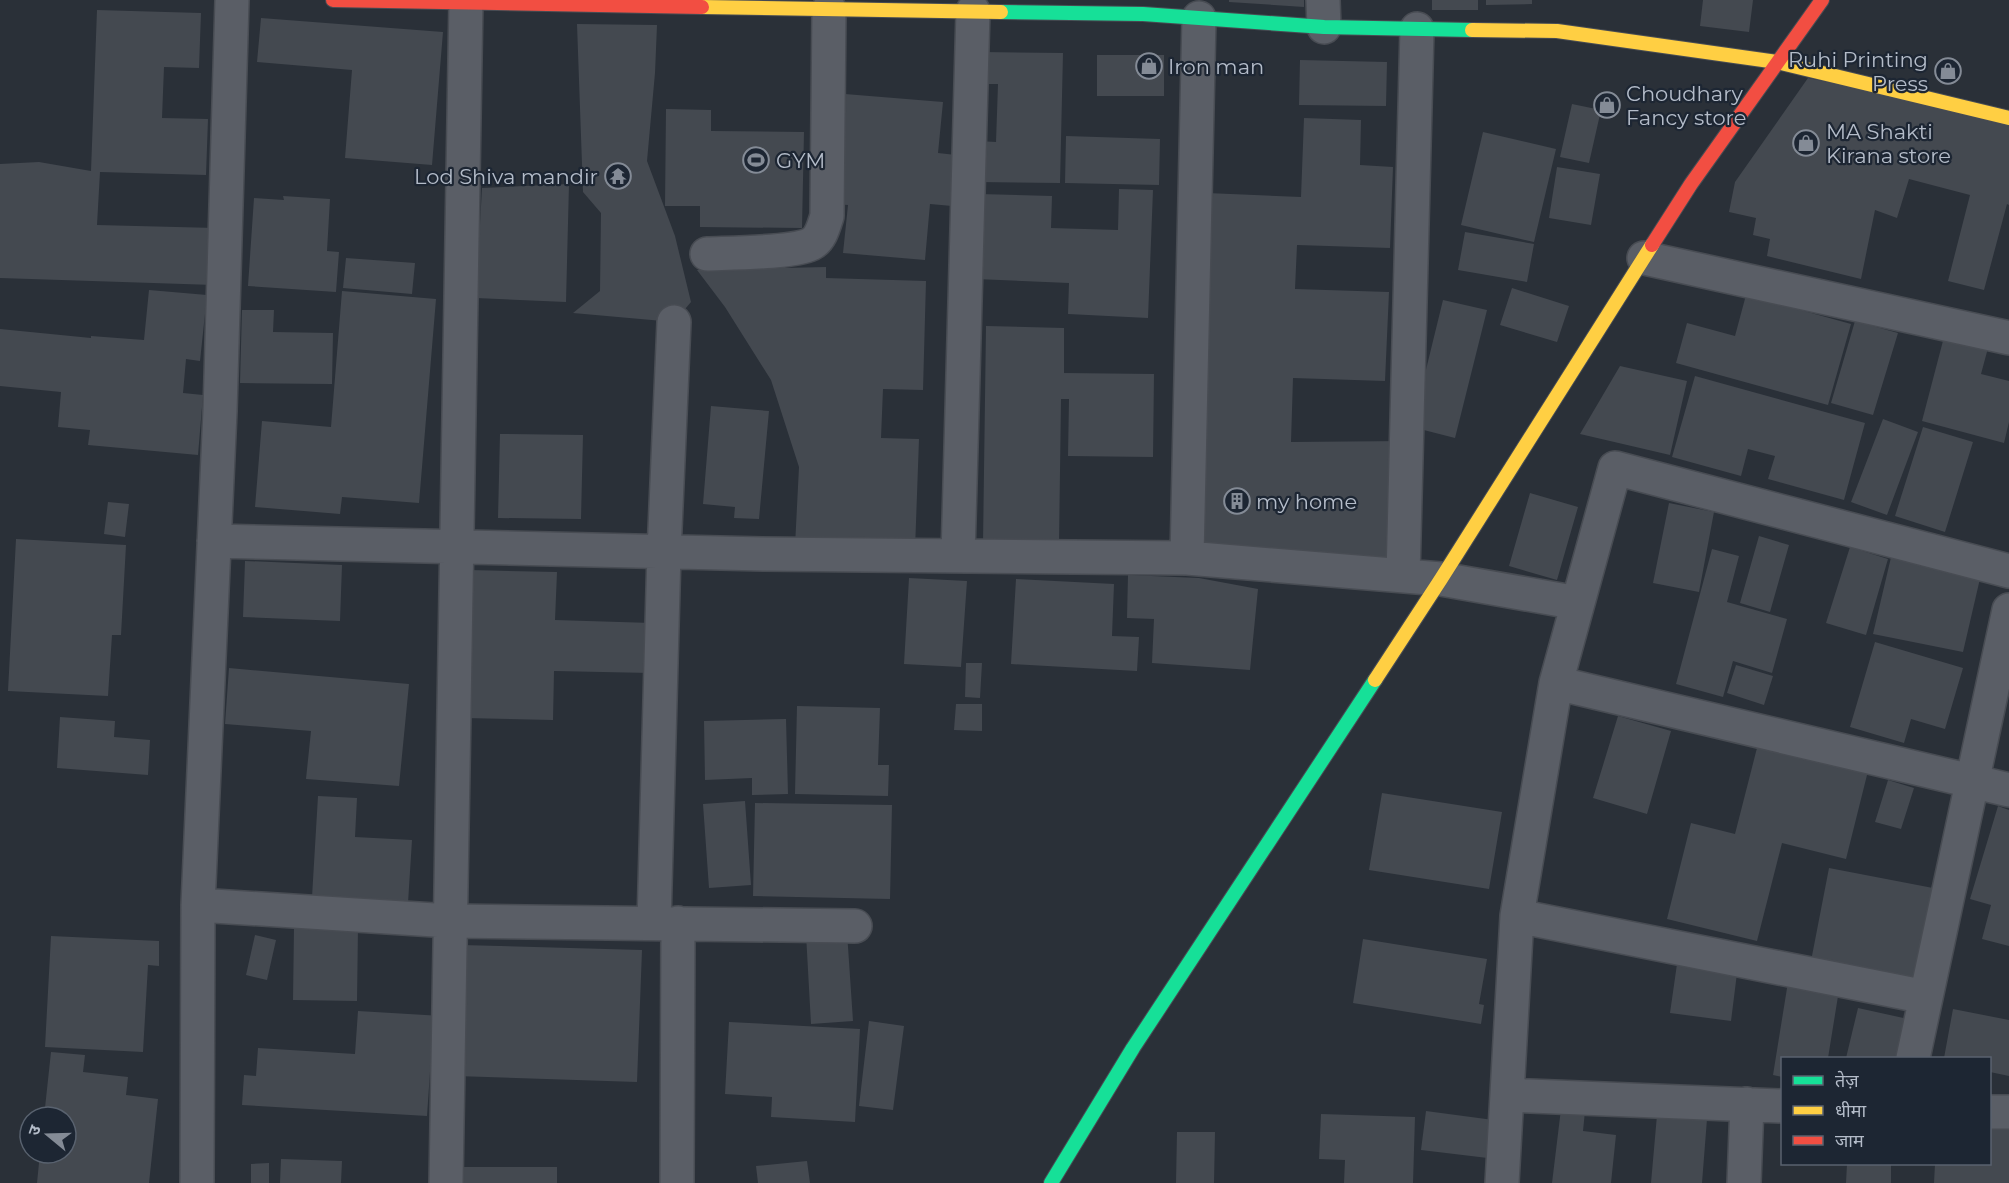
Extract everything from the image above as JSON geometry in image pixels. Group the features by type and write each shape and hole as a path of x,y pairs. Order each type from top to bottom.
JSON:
{"street":[{"path":"196,1183 198,905 220,411 232,0"},
{"path":"333,0 1143,14 1199,18 1324,14 1417,29 1557,31 1778,62 2009,118"},
{"path":"1051,1183 1133,1048 1440,579 1691,184 1822,0"},
{"path":"446,1183 466,2"},
{"path":"707,254 795,248 813,243 822,232 827,216 829,9"},
{"path":"958,556 973,11"},
{"path":"1187,558 1199,18"},
{"path":"1403,576 1417,29"},
{"path":"1644,258 2009,338"},
{"path":"674,322 664,552 666,923 677,1183"},
{"path":"1502,1183 1517,916 1557,683 1615,468 2009,571"},
{"path":"214,541 664,552 1187,558 1440,579 1578,603"},
{"path":"1913,1057 2009,610"},
{"path":"1557,683 2009,790"},
{"path":"198,905 450,921 855,926"},
{"path":"1517,916 1926,997"},
{"path":"1507,1095 1781,1106"},
{"path":"1744,1183 1747,1104"},
{"path":"1991,1112 2009,1112"}],"building":[{"path":"1229,0 1304,0 1304,7 1229,2"},
{"path":"1432,0 1478,0 1478,10 1432,10"},
{"path":"1486,0 1532,0 1532,4 1486,5"},
{"path":"1703,0 1753,0 1749,32 1700,26"},
{"path":"97,10 201,13 199,68 164,67 162,118 208,119 206,175 100,172 97,225 216,228 214,285 0,278 0,164 39,162 91,171"},
{"path":"261,18 443,32 432,165 345,158 352,70 257,62"},
{"name":"Lod Shiva mandir","path":"577,24 657,25 647,161 675,236 691,302 674,322 573,313 600,291 601,213 583,192"},
{"path":"981,52 1063,53 1060,183 977,182 978,141 996,142 998,84 980,84"},
{"path":"1097,55 1164,55 1164,96 1097,96"},
{"path":"1300,60 1387,62 1386,106 1299,105"},
{"path":"1808,78 2009,119 2009,205 2007,204 1984,290 1948,281 1970,195 1909,179 1897,218 1875,210 1861,279 1767,256 1770,239 1753,235 1756,218 1729,212 1735,182"},
{"path":"845,94 943,102 938,153 956,155 952,206 930,204 925,260 843,253 848,205 834,204"},
{"path":"1572,104 1601,110 1589,163 1560,157"},
{"path":"666,109 711,110 711,131 804,132 802,228 700,227 700,206 665,206"},
{"path":"1304,118 1361,120 1360,165 1393,167 1390,248 1297,245 1295,289 1389,292 1385,381 1293,378 1291,442 1406,441 1403,576 1187,558 1207,193 1301,197"},
{"path":"1483,132 1556,149 1534,242 1461,225"},
{"path":"1066,136 1160,139 1159,185 1065,183"},
{"path":"1557,167 1600,174 1591,225 1549,218"},
{"path":"569,184 566,302 476,298 482,188"},
{"path":"1119,189 1153,190 1148,318 1068,314 1069,283 976,279 979,194 1052,196 1051,228 1118,230"},
{"path":"283,196 330,199 327,251 339,252 336,292 248,286 254,198 284,200"},
{"path":"1465,232 1534,244 1527,282 1458,270"},
{"path":"346,258 415,263 412,294 343,288"},
{"path":"826,267 826,278 926,281 923,390 883,389 881,438 919,439 915,550 795,546 799,467 771,380 725,307 697,270"},
{"path":"1512,288 1569,306 1557,342 1500,325"},
{"path":"149,290 207,295 200,361 186,359 183,393 203,395 198,455 88,445 90,430 58,427 61,392 0,386 0,329 91,338 91,336 144,340"},
{"path":"342,291 436,299 419,503 342,497 340,514 255,507 262,421 331,427"},
{"path":"1746,295 1851,324 1828,405 1676,363 1687,323 1735,336"},
{"path":"1443,300 1487,310 1455,438 1412,427"},
{"path":"242,310 274,310 273,332 333,333 332,384 240,383"},
{"path":"1855,321 1898,333 1873,415 1831,403"},
{"path":"986,326 1064,328 1064,373 1154,374 1153,457 1068,456 1069,399 1061,399 1059,545 983,544"},
{"path":"1944,337 1988,348 1981,374 2009,381 2009,422 2004,443 1922,421"},
{"path":"1620,366 1687,381 1670,455 1580,434"},
{"path":"1695,376 1865,423 1844,500 1768,479 1775,456 1748,449 1741,476 1672,457"},
{"path":"711,406 769,411 759,519 734,518 735,507 703,504"},
{"path":"1883,419 1918,432 1887,515 1851,502"},
{"path":"1923,427 1973,442 1945,532 1895,516"},
{"path":"500,434 583,435 581,519 498,518"},
{"path":"1530,493 1578,507 1557,580 1509,566"},
{"path":"108,502 129,504 125,537 104,534"},
{"path":"1669,503 1714,512 1699,592 1653,583"},
{"path":"1759,536 1789,545 1770,612 1740,603"},
{"path":"16,539 126,545 121,635 112,635 108,696 8,691"},
{"path":"1850,547 1888,559 1866,635 1826,623"},
{"path":"1712,549 1739,556 1727,602 1787,619 1772,673 1733,661 1723,697 1676,684"},
{"path":"1892,553 1982,570 1963,652 1873,634"},
{"path":"245,561 342,565 340,621 243,617"},
{"path":"469,570 557,572 555,620 652,623 651,673 554,671 553,720 465,718"},
{"path":"1128,575 1199,578 1258,589 1250,670 1152,663 1154,619 1127,618"},
{"path":"909,578 967,581 961,667 904,664"},
{"path":"1016,579 1114,584 1112,636 1139,637 1137,671 1011,664"},
{"path":"1875,642 1963,668 1945,729 1911,719 1904,743 1850,727"},
{"path":"966,663 982,663 980,698 965,697"},
{"path":"1736,665 1773,676 1764,705 1727,693"},
{"path":"229,668 409,684 399,786 306,779 311,731 225,724"},
{"path":"956,704 982,704 982,731 954,730"},
{"path":"797,706 880,708 878,765 889,765 888,796 795,794"},
{"path":"1618,716 1671,731 1647,814 1593,798"},
{"path":"60,717 115,721 114,737 150,740 148,775 57,768"},
{"path":"786,719 788,794 752,795 752,778 705,780 704,721"},
{"path":"1758,744 1868,771 1846,859 1782,843 1757,941 1667,919 1691,823 1735,834"},
{"path":"1888,780 1914,788 1901,829 1875,822"},
{"path":"1382,793 1502,812 1489,889 1369,870"},
{"path":"318,796 357,798 355,837 412,840 408,903 312,897"},
{"path":"745,801 751,885 709,888 703,804"},
{"path":"755,803 892,805 890,899 753,896"},
{"path":"1998,806 2009,810 2009,946 1982,939 1991,905 1970,899"},
{"path":"1829,868 1933,888 1915,980 1811,961"},
{"path":"294,927 358,927 357,1001 293,1000"},
{"path":"847,932 853,1021 811,1024 806,934"},
{"path":"255,935 276,940 267,980 246,975"},
{"path":"51,936 159,941 159,966 148,965 143,1052 45,1047"},
{"path":"1363,939 1487,959 1479,1004 1484,1005 1481,1024 1353,1003"},
{"path":"461,945 642,950 637,1082 456,1076"},
{"path":"1678,957 1738,965 1731,1021 1670,1013"},
{"path":"1788,982 1839,990 1828,1057 1781,1057 1781,1077 1773,1075"},
{"path":"1858,1008 1908,1019 1899,1057 1846,1057"},
{"path":"1953,1009 2009,1020 2009,1076 1991,1072 1991,1057 1944,1057"},
{"path":"358,1011 442,1016 439,1072 430,1072 427,1116 242,1105 244,1075 256,1076 258,1048 355,1054"},
{"path":"869,1021 904,1026 893,1110 859,1106"},
{"path":"729,1022 860,1029 855,1122 771,1117 772,1097 725,1094"},
{"path":"51,1052 85,1055 83,1072 128,1077 126,1095 158,1099 149,1183 37,1183 39,1165 78,1165 78,1105 45,1105"},
{"path":"1561,1109 1585,1111 1583,1131 1616,1135 1611,1183 1552,1183"},
{"path":"1426,1111 1501,1121 1496,1159 1421,1150"},
{"path":"1321,1114 1415,1117 1413,1183 1344,1183 1345,1160 1319,1159"},
{"path":"1657,1115 1707,1119 1702,1183 1651,1183"},
{"path":"1991,1128 2009,1129 2009,1183 1934,1183 1935,1165 1991,1165"},
{"path":"1177,1132 1215,1132 1214,1183 1176,1183"},
{"path":"281,1159 342,1161 341,1183 280,1183"},
{"path":"807,1161 810,1183 758,1183 756,1166"},
{"path":"269,1163 269,1183 251,1183 251,1164"},
{"path":"1847,1165 1891,1165 1891,1183 1846,1183"},
{"path":"453,1167 557,1167 557,1183 453,1183"}],"traffic: fast":[{"path":"1001,12 1143,14 1324,27 1472,30"},
{"path":"1051,1183 1133,1048 1375,680"}],"traffic: slow":[{"path":"702,7 1001,12"},
{"path":"1472,30 1557,31 1777,62 2009,118"},
{"path":"1375,680 1652,245"}],"traffic: jam":[{"path":"333,0 702,7"},
{"path":"1652,245 1691,184 1822,0"}],"place":[{"name":"Iron man","path":"1149,66"},
{"name":"Ruhi Printing Press","path":"1948,71"},
{"name":"Choudhary Fancy store","path":"1607,105"},
{"name":"MA Shakti Kirana store","path":"1806,143"},
{"name":"GYM","path":"756,160"},
{"name":"Lod Shiva mandir","path":"618,176"},
{"name":"my home","path":"1237,501"}]}
